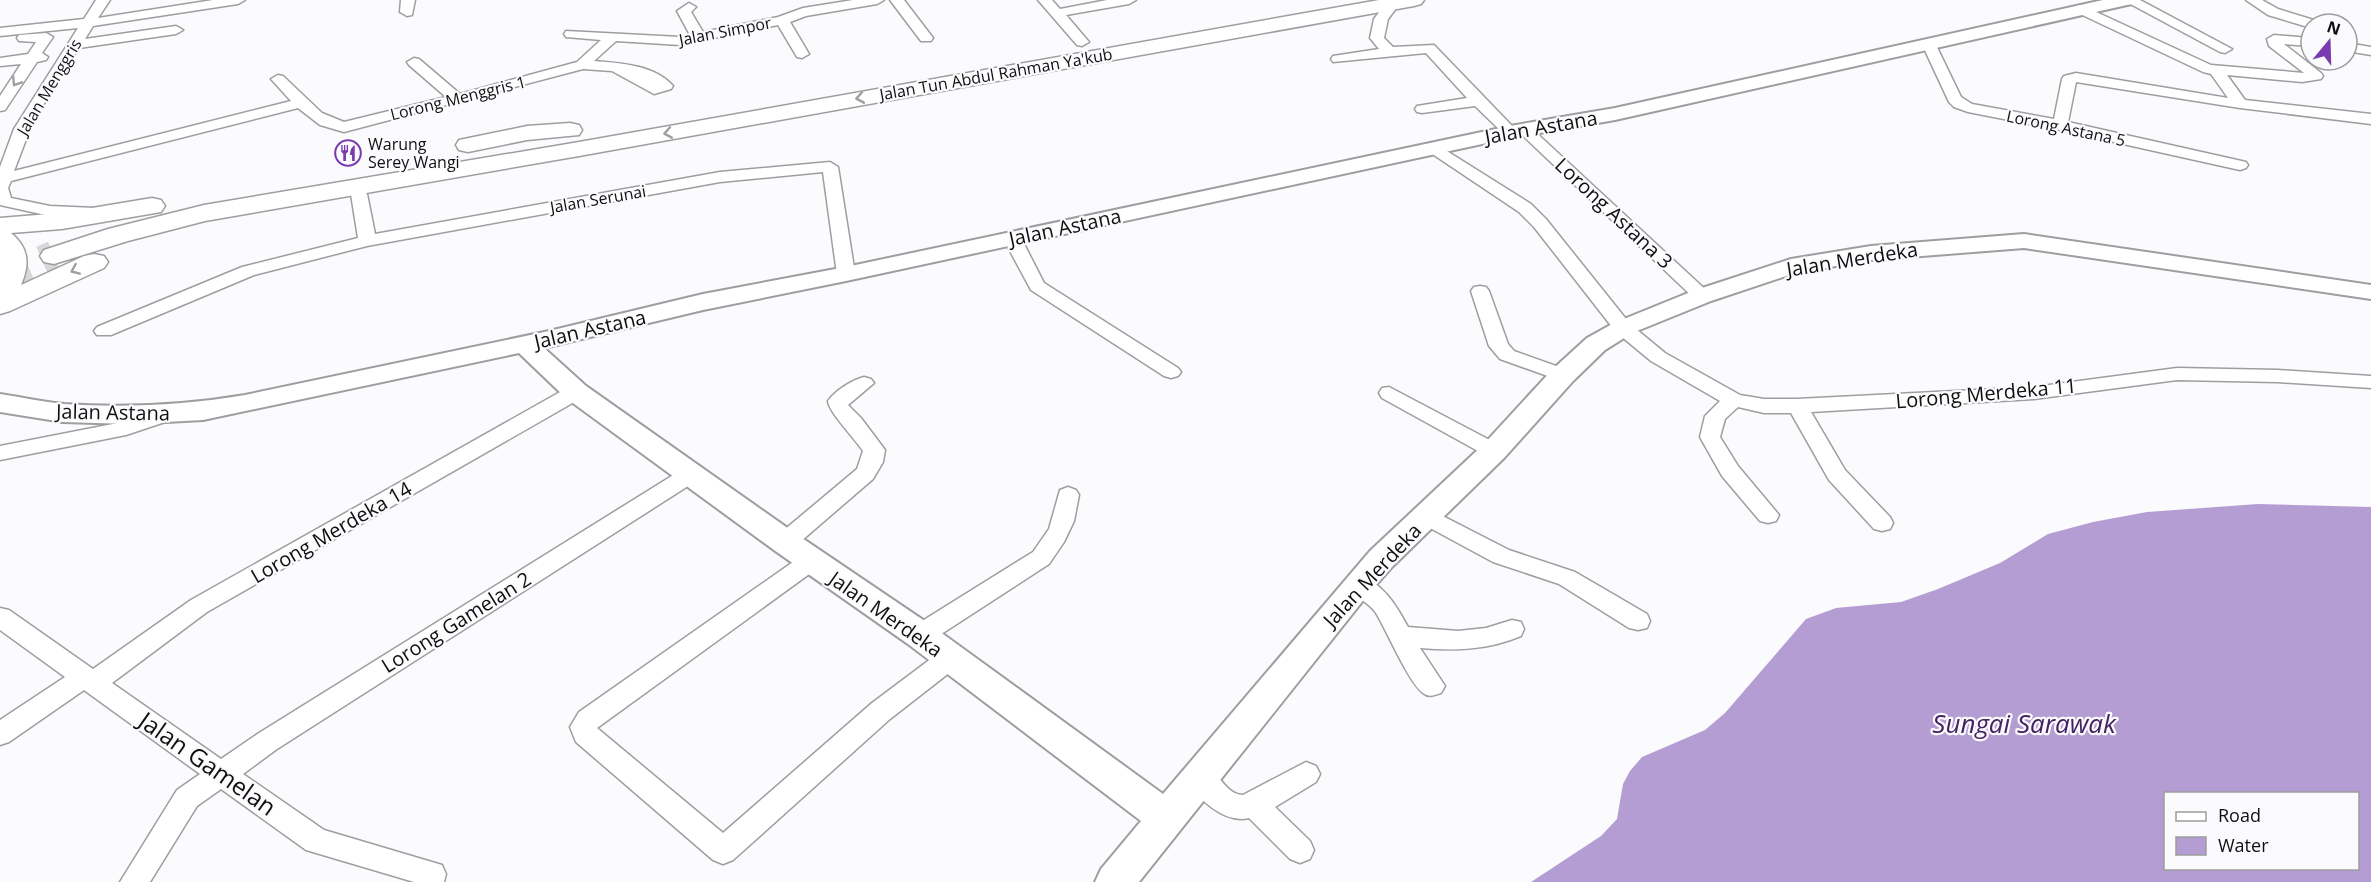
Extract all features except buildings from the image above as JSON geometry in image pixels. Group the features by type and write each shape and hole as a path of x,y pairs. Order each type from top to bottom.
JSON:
{"main road":[{"name":"Jalan Tun Abdul Rahman Ya'kub","path":"575,139 1082,42 1322,0"},
{"name":"Jalan Astana","path":"0,403 63,413 168,414 203,411 290,396 581,332 703,302 846,274 1434,148 1615,114 2128,0"},
{"name":"Jalan Tun Abdul Rahman Ya'kub","path":"575,139 1352,10 1396,7"},
{"path":"0,225 62,222 115,213 527,133 575,139"},
{"path":"0,305 145,242 202,225 546,160 575,139"},
{"path":"53,252 204,213 575,139"},
{"path":"0,238 10,245 14,252 13,270 0,299"},
{"name":"Jalan Merdeka","path":"524,344 544,365 576,392 811,561 920,635 949,659 1166,818 1358,584 1494,451 1563,375 1596,344 1623,328 1702,296 1802,264 1871,253 2024,241 2371,292"},
{"path":"479,354 544,365 581,332"},
{"path":"1122,880 1166,818"}],"street":[{"name":"Jalan Menggris","path":"3,177 22,129 70,49 103,0"},
{"name":"Jalan Menggris","path":"90,21 104,21 238,0"},
{"path":"794,0 803,12"},
{"name":"Jalan Simpor","path":"571,34 669,41 699,38 782,20 803,12 877,0"},
{"path":"897,0 926,38"},
{"path":"1045,0 1082,42"},
{"path":"1057,13 1129,0"},
{"path":"2128,0 2226,49"},
{"path":"2253,0 2273,12 2299,20"},
{"path":"689,7 684,11 699,38"},
{"path":"1389,52 1377,38 1396,7"},
{"path":"2081,9 2208,69 2302,78 2316,76 2311,72"},
{"path":"782,20 802,54"},
{"path":"0,32 90,21"},
{"path":"0,62 176,30"},
{"path":"2146,40 2190,31"},
{"path":"0,41 46,36 0,107"},
{"name":"Lorong Menggris 1","path":"279,79 302,103 333,126 344,127 582,65 611,38"},
{"path":"2299,40 2274,39 2274,43 2299,63"},
{"name":"Lorong Astana 5","path":"1929,44 1959,104 1968,108 2060,125 2240,165"},
{"name":"Lorong Astana 3","path":"1389,52 1429,48 1478,101 1518,131 1702,296"},
{"path":"1338,59 1389,52"},
{"path":"414,63 456,98"},
{"path":"582,65 615,67"},
{"path":"2216,70 2240,104"},
{"path":"2060,125 2069,79 2076,77 2209,100 2371,119"},
{"path":"1422,109 1478,101"},
{"path":"115,213 66,212 4,201 3,177 302,103"},
{"name":"Lorong Merdeka 11","path":"1434,148 1525,208 1558,245 1623,328 1658,357 1734,400 1764,406 1797,406 2034,393 2177,374 2278,376 2371,382"},
{"name":"Jalan Serunai","path":"104,331 248,271 367,241 720,177 830,167 846,274"},
{"path":"359,194 367,241"},
{"path":"1012,238 1037,286 1171,372"},
{"path":"1480,291 1499,346 1507,355 1563,375"},
{"path":"785,542 865,474 872,462 874,450 854,423 838,407 838,401 864,383"},
{"name":"Lorong Merdeka 14","path":"0,734 89,680 199,606 576,392"},
{"path":"1389,393 1494,451"},
{"path":"1734,400 1715,416 1710,437 1730,471 1768,515"},
{"path":"1797,406 1837,475 1882,523"},
{"path":"0,453 126,428 168,414"},
{"name":"Lorong Gamelan 2","path":"134,882 187,798 268,741 691,474"},
{"path":"920,635 1041,558 1052,545 1061,528 1067,512 1068,495"},
{"path":"1427,516 1501,556 1568,578 1638,621"},
{"path":"811,561 588,720 583,727 585,734 723,851 881,711 949,659"},
{"path":"1358,584 1383,604 1418,667 1432,686"},
{"name":"Jalan Gamelan","path":"0,617 316,841 431,878"},
{"path":"1402,636 1451,641 1500,635 1512,629"},
{"path":"1200,777 1227,802 1237,808 1254,805 1306,774"},
{"path":"1254,805 1300,850"}],"water":[{"name":"Sungai Sarawak","path":"2258,504 2371,507 2371,882 1531,882 1601,836 1617,819 1623,784 1642,757 1705,730 1725,713 1806,619 1836,608 1901,602 2000,563 2048,534 2093,522 2147,512"}],"tunnel":[{"path":"0,279 54,256"}],"place":[{"name":"Warung Serey Wangi","path":"348,153"}]}
